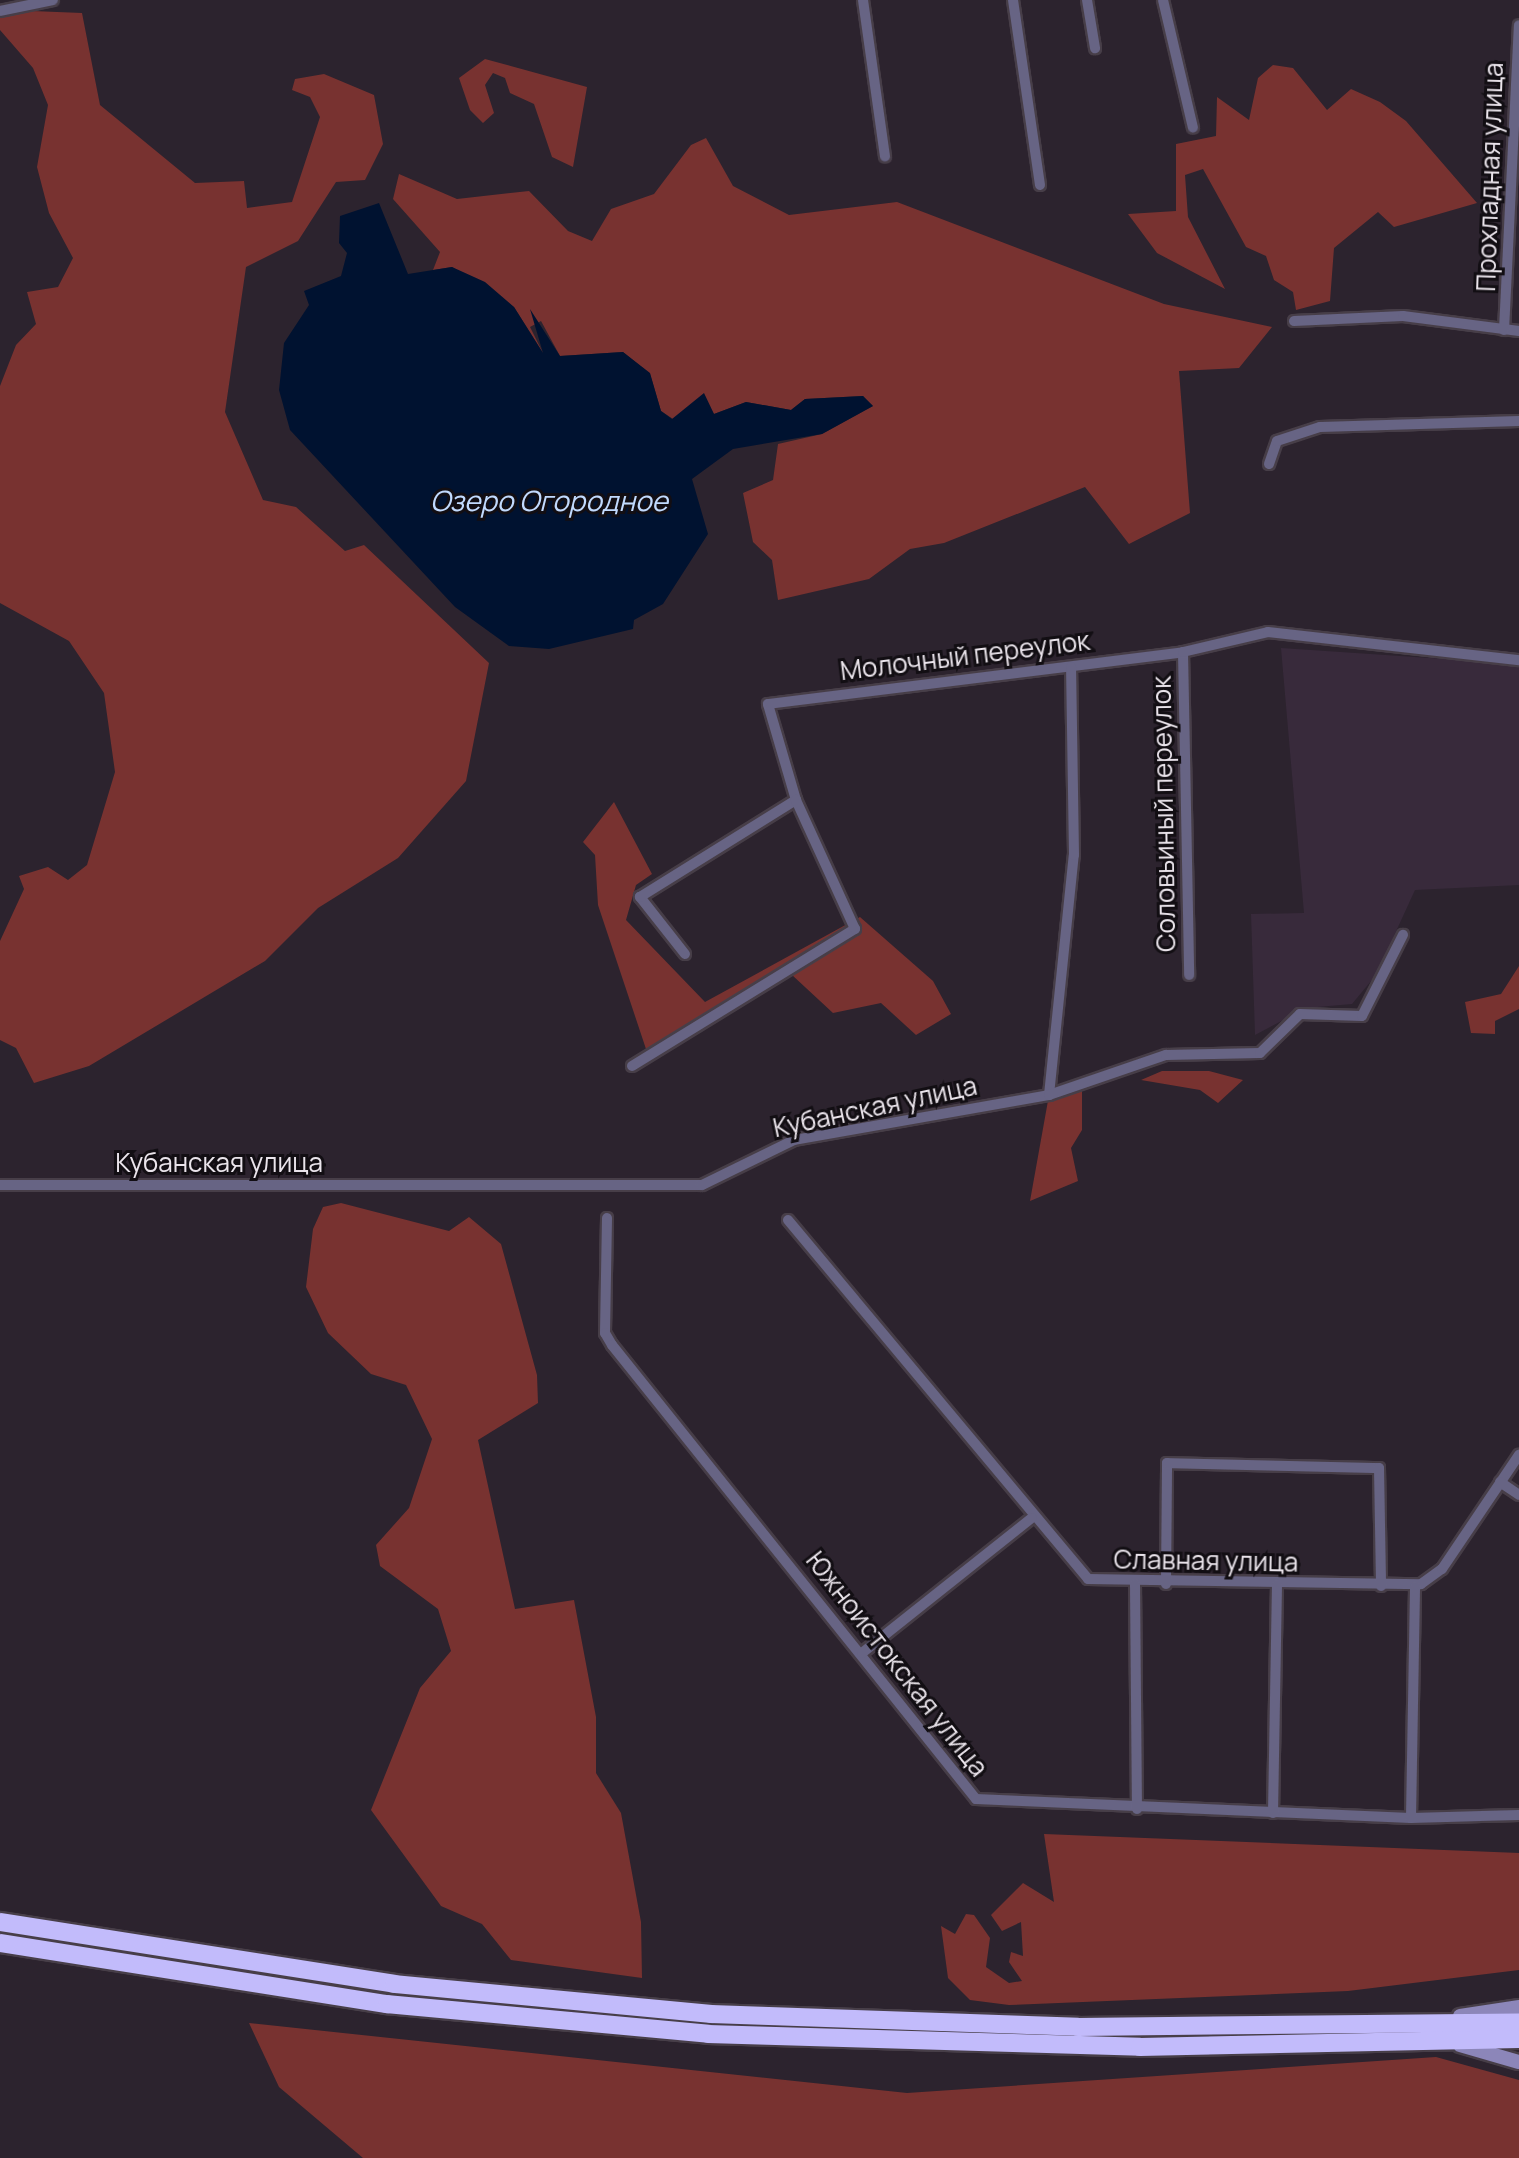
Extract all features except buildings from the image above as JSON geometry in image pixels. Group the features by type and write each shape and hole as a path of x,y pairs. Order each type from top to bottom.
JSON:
{"highway":[{"path":"0,1922 216,1960 608,2007 1051,2026 1519,2022"},
{"path":"0,1943 387,2004 708,2034 1094,2046 1519,2039"}],"main road":[{"path":"1411,2025 1519,2007"},
{"path":"1444,2041 1519,2062"}],"street":[{"path":"0,11 53,0"},
{"path":"863,0 885,156"},
{"path":"1013,0 1040,185"},
{"path":"1087,0 1095,48"},
{"path":"1163,0 1193,128"},
{"name":"Прохладная улица","path":"1504,330 1519,25"},
{"path":"1294,321 1403,316 1519,331"},
{"path":"1269,464 1277,441 1320,427 1519,421"},
{"name":"Молочный переулок","path":"796,800 768,704 1183,652 1268,632 1519,660"},
{"name":"Соловьиный переулок","path":"1183,652 1189,975"},
{"path":"1049,1095 1074,855 1071,667"},
{"path":"632,1066 855,929 796,800 640,897 685,954"},
{"name":"Кубанская улица","path":"0,1185 702,1185 794,1140 1049,1095 1166,1055 1260,1053 1300,1014 1362,1016 1403,935"},
{"name":"Южноистокская улица","path":"607,1218 605,1333 612,1345 980,1801 1411,1818 1519,1815"},
{"name":"Славная улица","path":"788,1220 1084,1577 1135,1584 1415,1586"},
{"path":"1411,1818 1415,1586 1442,1569 1519,1455"},
{"path":"1166,1584 1167,1463 1379,1468 1381,1586"},
{"path":"1500,1482 1519,1495"},
{"path":"862,1653 1032,1518"},
{"path":"1135,1584 1137,1809"},
{"path":"1273,1813 1277,1584"}],"shaded area":[{"path":"32,11 82,13 100,105 195,183 244,181 247,208 292,202 320,117 310,97 292,90 295,79 324,74 374,95 383,144 365,180 336,182 298,241 246,267 225,412 263,500 296,507 345,551 364,545 489,663 466,781 398,858 318,908 265,961 89,1066 34,1083 16,1048 0,1040 0,941 24,889 19,876 48,867 68,880 87,865 115,772 104,693 69,641 0,603 0,386 16,345 36,324 27,292 58,287 73,258 49,213 37,167 48,105 33,68 0,30 0,17"},
{"path":"485,59 587,87 573,167 552,157 534,104 510,93 505,78 493,73 485,85 494,113 483,123 470,110 459,78"},
{"path":"1273,65 1293,68 1327,110 1351,89 1380,102 1406,121 1477,203 1394,227 1378,212 1334,248 1330,301 1296,310 1293,292 1274,280 1266,256 1246,247 1203,169 1185,175 1188,217 1225,289 1157,253 1128,214 1176,211 1176,144 1216,136 1217,97 1249,120 1258,78"},
{"path":"706,138 733,186 789,215 897,202 1164,304 1272,327 1239,368 1179,371 1190,513 1129,544 1085,487 944,543 910,549 869,579 778,600 772,560 753,542 743,493 773,480 778,444 822,434 873,406 863,396 805,399 791,410 746,402 714,414 703,399 673,419 661,411 650,374 623,352 560,356 541,321 530,327 543,353 514,307 452,267 433,270 440,252 393,199 399,174 457,199 529,191 568,231 592,241 611,209 654,194 691,145"},
{"path":"1281,648 1519,664 1519,885 1415,890 1376,975 1352,1004 1306,1008 1255,1035 1251,914 1304,913"},
{"path":"614,802 652,874 636,885 626,920 705,1002 860,917 933,981 951,1014 916,1035 881,1003 833,1013 792,975 647,1052 598,905 595,855 583,842"},
{"path":"1519,966 1519,1009 1495,1021 1495,1034 1471,1033 1465,1002 1501,994"},
{"path":"1162,1071 1209,1071 1243,1080 1218,1103 1200,1090 1141,1080"},
{"path":"1082,1087 1082,1130 1071,1148 1078,1181 1030,1201 1049,1095"},
{"path":"341,1203 449,1231 469,1217 501,1244 537,1375 538,1403 478,1440 515,1609 574,1600 596,1717 596,1773 621,1813 641,1922 642,1978 511,1960 482,1924 441,1906 371,1810 420,1688 451,1651 438,1609 380,1566 376,1545 409,1508 432,1439 406,1385 371,1374 328,1333 306,1287 313,1229 323,1207"},
{"path":"1044,1834 1519,1853 1519,1970 1348,1991 1009,2005 970,2000 948,1978 941,1926 955,1934 966,1914 974,1915 990,1938 986,1967 1009,1983 1022,1981 1009,1962 1011,1952 1023,1956 1021,1922 1002,1931 991,1915 1023,1883 1054,1902"},
{"path":"249,2023 907,2093 1436,2057 1519,2080 1519,2158 363,2158 279,2087"}],"water":[{"name":"Озеро Огородное","path":"379,203 408,274 452,267 485,282 514,307 543,353 530,309 560,356 623,352 650,373 661,411 672,419 704,393 714,414 746,402 791,410 805,399 863,396 873,406 822,434 733,449 692,479 708,534 663,604 634,620 633,629 549,649 509,646 455,607 290,430 279,390 284,343 309,305 304,291 341,276 347,253 339,243 340,216"}]}
